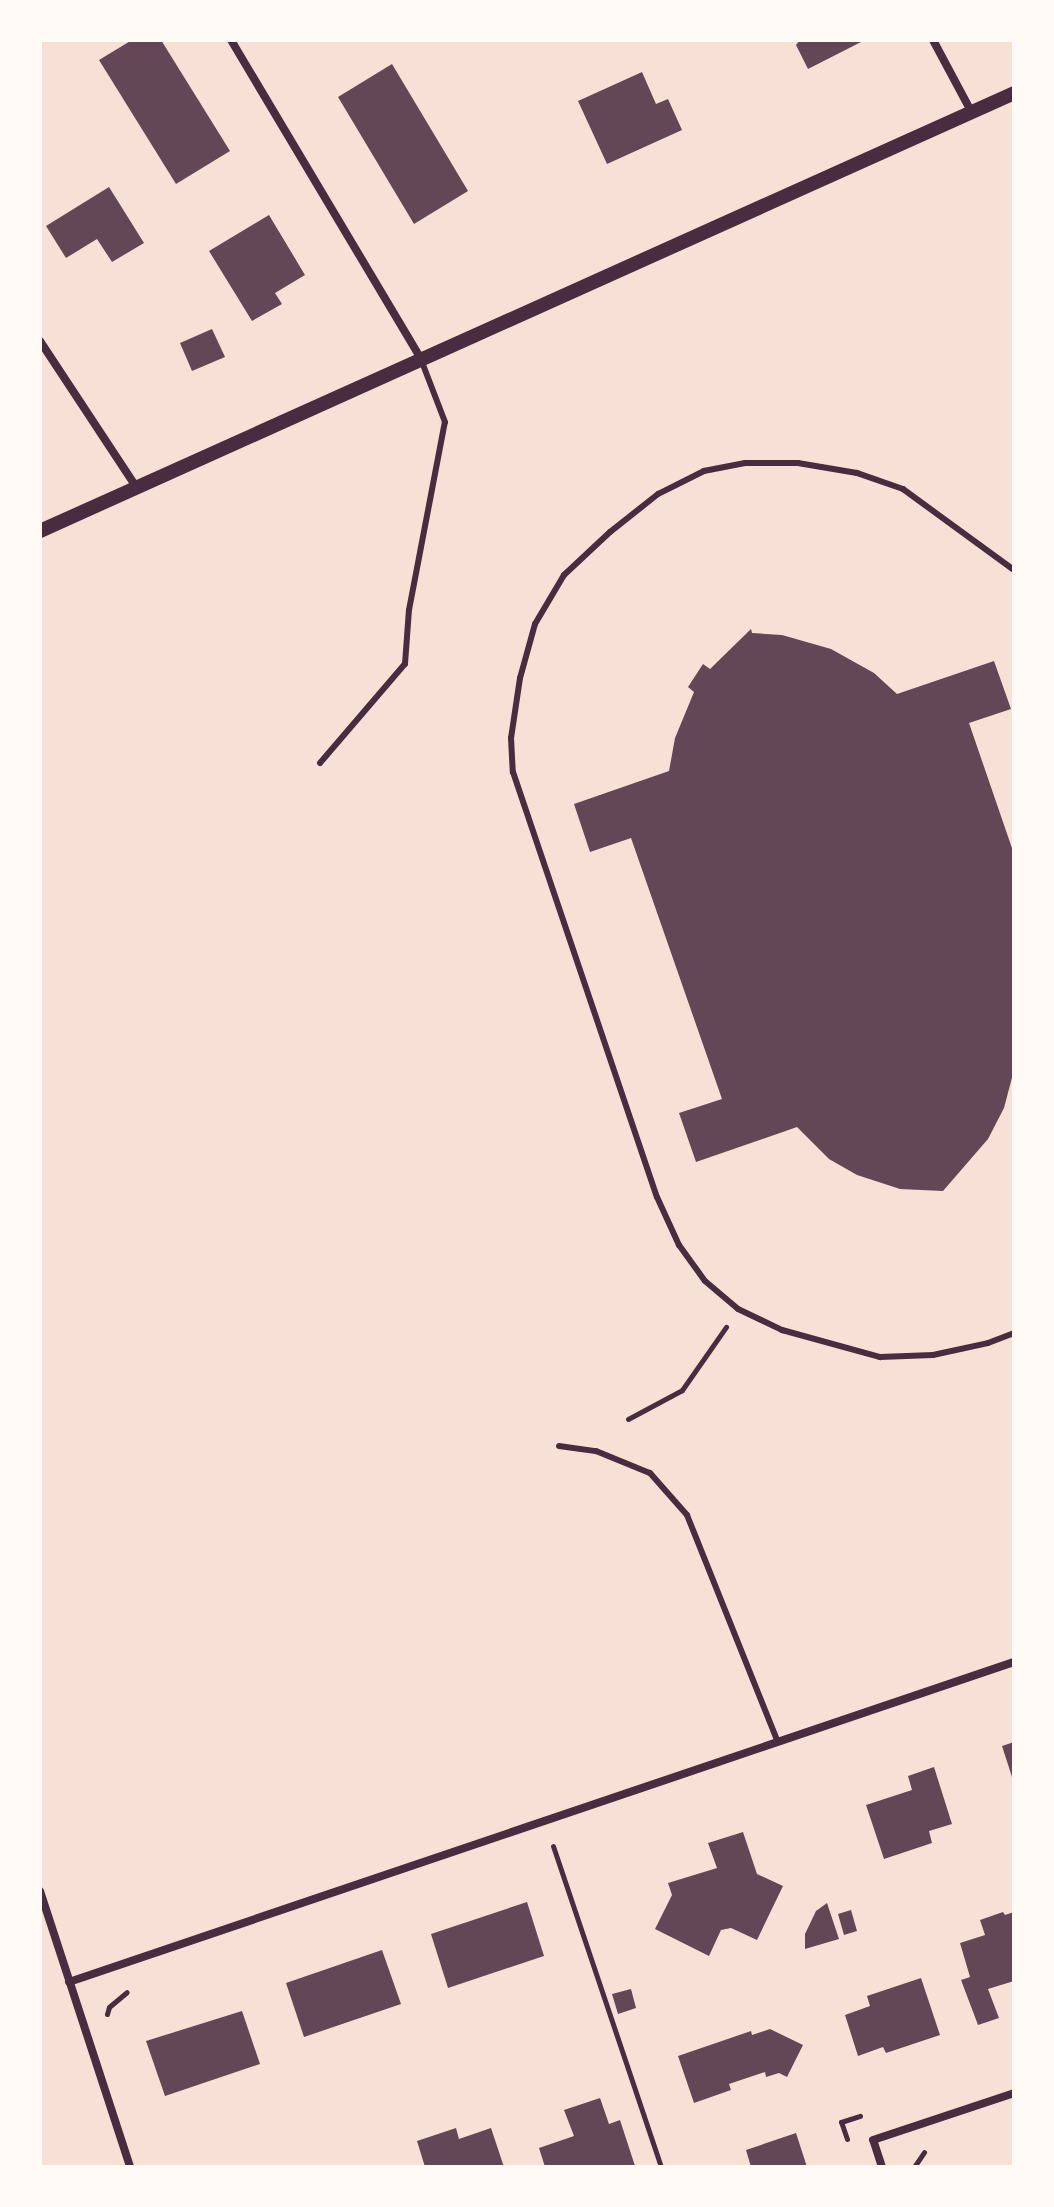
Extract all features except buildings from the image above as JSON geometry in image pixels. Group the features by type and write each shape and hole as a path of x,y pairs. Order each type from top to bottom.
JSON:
{"street":[{"path":"231,40 421,359"},
{"path":"933,40 972,113"},
{"path":"40,531 1014,93"},
{"path":"40,341 137,488"},
{"path":"69,1982 1014,1662"},
{"path":"40,1891 130,2167"},
{"path":"882,2167 873,2140 1014,2093"}],"lane":[{"path":"320,763 405,664 409,610 445,422 421,359"},
{"path":"1014,570 903,489 857,473 798,463 745,463 704,471 658,494 610,532 564,575 535,624 520,678 511,738 513,772 657,1197 679,1245 705,1281 738,1309 782,1330 880,1357 933,1355 988,1343 1014,1333"},
{"path":"559,1446 596,1451 650,1473 687,1515 778,1743"}],"path":[{"path":"628,1419 682,1390 738,1309"},
{"path":"545,1822 661,2167"},
{"path":"538,1850 568,1840"},
{"path":"108,2027 109,2007 126,1992 141,1987"}]}
